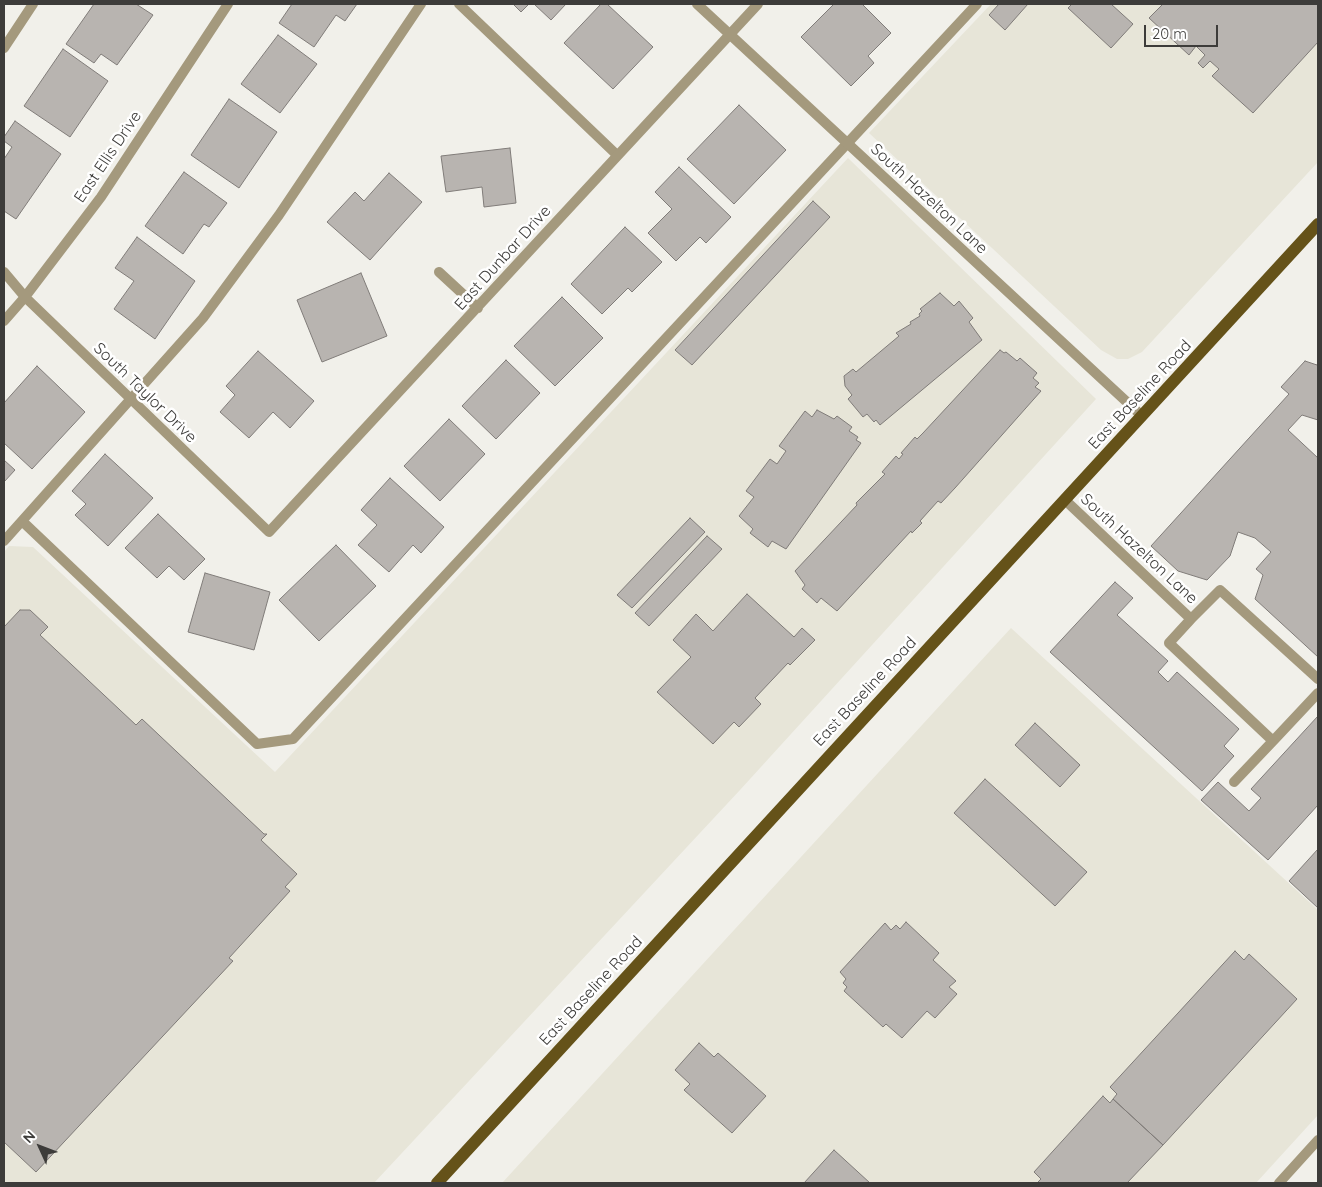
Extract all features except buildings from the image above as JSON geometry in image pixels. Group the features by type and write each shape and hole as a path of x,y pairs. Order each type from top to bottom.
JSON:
{"main road":[{"name":"East Baseline Road","path":"437,1183 1318,224"}],"street":[{"path":"4,48 33,4"},
{"name":"East Ellis Drive","path":"4,321 25,297 101,197 228,4"},
{"path":"4,541 131,401 203,318 280,215 422,4"},
{"path":"459,4 617,155"},
{"name":"South Hazelton Lane","path":"697,4 729,36 1142,416"},
{"name":"East Dunbar Drive","path":"269,532 758,4"},
{"path":"22,521 257,744 293,739 976,4"},
{"name":"South Taylor Drive","path":"4,272 25,297 269,532"},
{"path":"439,272 478,308"},
{"name":"South Hazelton Lane","path":"1065,500 1191,619 1169,643 1273,741"},
{"path":"1191,619 1220,590 1318,679"},
{"path":"1234,782 1318,693"},
{"path":"1279,1183 1318,1140"}],"shaded area":[{"path":"991,4 1318,4 1318,162 1142,352 1128,359 1117,359 1101,350 869,133"},
{"path":"848,158 1096,399 740,790 374,1183 4,1183 4,552 9,546 33,547 275,772"},
{"path":"1011,628 1318,910 1318,1115 1256,1183 502,1183"}]}
